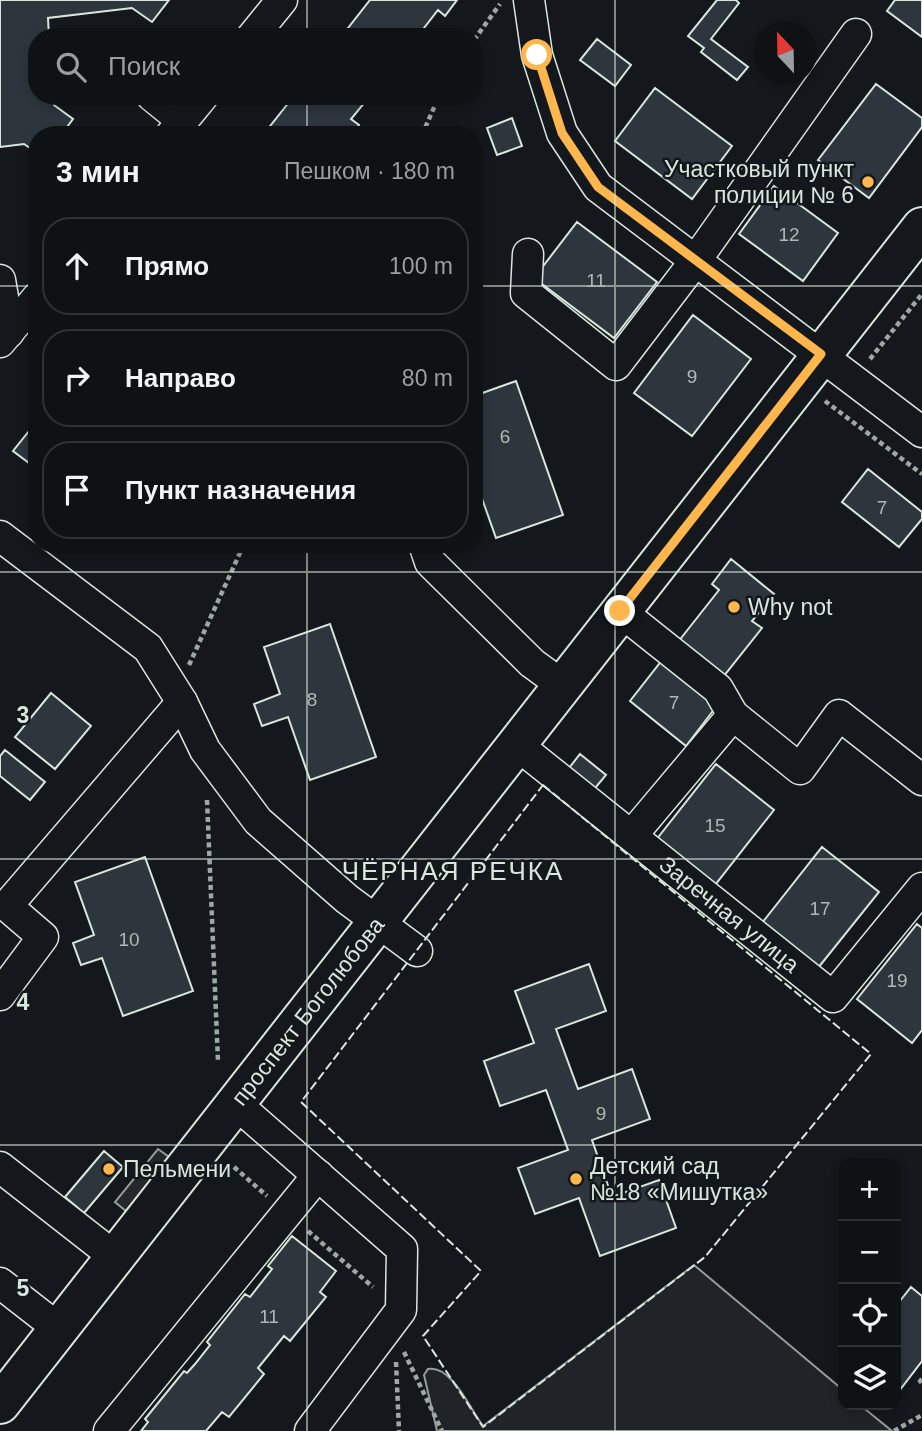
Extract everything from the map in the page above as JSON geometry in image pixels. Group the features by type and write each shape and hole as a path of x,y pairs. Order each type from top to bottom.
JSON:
{"main road":[{"name":"проспект Боголюбова","path":"0,1404 922,227"}],"street":[{"path":"259,28 282,0"},
{"path":"529,0 537,55 562,133 598,187 922,432"},
{"path":"528,254 526,293 615,365 696,260 856,34"},
{"path":"159,105 175,126"},
{"path":"179,126 196,105"},
{"path":"0,280 4,337"},
{"path":"4,337 28,309"},
{"path":"0,536 148,648 182,702 205,750 258,821 347,899 417,951"},
{"path":"427,553 430,562 532,663 562,685"},
{"path":"620,611 718,689 733,715 800,769 839,715 922,780"},
{"path":"0,995 43,937 3,903 182,702"},
{"path":"632,835 733,715"},
{"name":"Заречная улица","path":"516,744 833,997 922,888"},
{"path":"234,1103 402,1249 401,1310 310,1431"},
{"path":"0,1167 115,1257"},
{"path":"109,1431 318,1175"},
{"path":"0,1283 59,1329"}],"path":[{"path":"483,28 503,0"},
{"path":"426,126 435,105"},
{"path":"922,293 832,406 922,474"},
{"path":"182,702 187,670 240,553"},
{"path":"205,750 218,1061"},
{"path":"234,1167 401,1310 395,1332 442,1431"},
{"path":"396,1357 399,1431"},
{"path":"894,1431 922,1415"}],"shaded area":[{"path":"158,1149 169,1157 126,1211 115,1202"},
{"path":"694,1265 838,1386 838,1410 866,1410 892,1431 437,1431 424,1375 428,1369 437,1370 453,1381 483,1426"}],"building":[{"path":"0,0 169,0 152,22 132,8 48,18 49,28 28,28 28,105 54,105 73,119 68,126 28,126 28,147 24,144 0,147"},
{"path":"370,0 457,0 445,16 438,10 424,28 348,28"},
{"path":"717,0 736,0 739,3 711,39 748,67 737,80 701,52 704,48 688,36"},
{"path":"895,0 922,0 922,37 887,11"},
{"path":"597,39 631,65 615,86 580,60"},
{"path":"876,84 922,118 922,127 869,198 818,160"},
{"path":"655,88 732,146 692,199 615,141"},
{"path":"287,105 363,105 351,119 358,126 270,126"},
{"path":"512,118 522,146 497,155 487,128"},
{"path":"774,186 838,233 803,281 739,234"},
{"path":"577,222 657,282 614,338 534,278"},
{"path":"693,315 751,359 692,436 634,393"},
{"path":"516,381 563,515 496,538 483,501 483,393"},
{"path":"28,432 28,462 13,451"},
{"path":"868,469 922,512 922,519 899,547 842,502"},
{"name":"Why not","path":"731,559 774,594 752,621 762,628 723,677 678,642 719,590 712,584"},
{"path":"330,624 376,757 310,780 288,717 262,726 254,704 280,694 264,647"},
{"path":"663,659 719,703 686,746 630,701"},
{"path":"51,693 91,726 55,769 15,737"},
{"path":"5,750 45,782 30,800 0,776 0,756"},
{"path":"580,754 606,775 591,793 566,772"},
{"path":"716,764 774,810 715,885 656,840"},
{"path":"822,847 879,892 818,968 762,923"},
{"path":"145,857 193,991 123,1016 102,958 81,965 73,943 94,935 75,882"},
{"path":"917,924 922,928 922,1030 912,1043 857,999"},
{"path":"589,964 606,1011 556,1029 578,1089 632,1069 650,1119 592,1140 612,1197 659,1180 676,1228 600,1256 579,1198 535,1214 518,1168 568,1150 546,1090 500,1106 484,1061 534,1043 515,991"},
{"path":"104,1151 123,1167 84,1213 65,1197"},
{"path":"292,1236 336,1271 320,1292 326,1297 290,1341 284,1336 258,1368 264,1374 229,1417 222,1412 206,1431 141,1431 148,1422 145,1419 184,1371 187,1373 195,1364 210,1345 207,1342 245,1294 250,1297 272,1269 268,1266"},
{"path":"911,1287 922,1296 922,1361 901,1388 901,1347 901,1300"}],"fence":[{"path":"543,785 871,1054 705,1257 483,1427 423,1336 481,1271 301,1102 543,785"}],"place":[{"name":"Участковый пункт полиции № 6","path":"868,182"},
{"name":"Why not","path":"734,607"},
{"name":"Пельмени","path":"109,1169"},
{"name":"Детский сад №18 «Мишутка»","path":"576,1179"}],"district":[{"name":"ЧЁРНАЯ РЕЧКА","path":"453,871"}],"route":[{"path":"537,55 562,133 598,187 821,354 620,611"}]}
